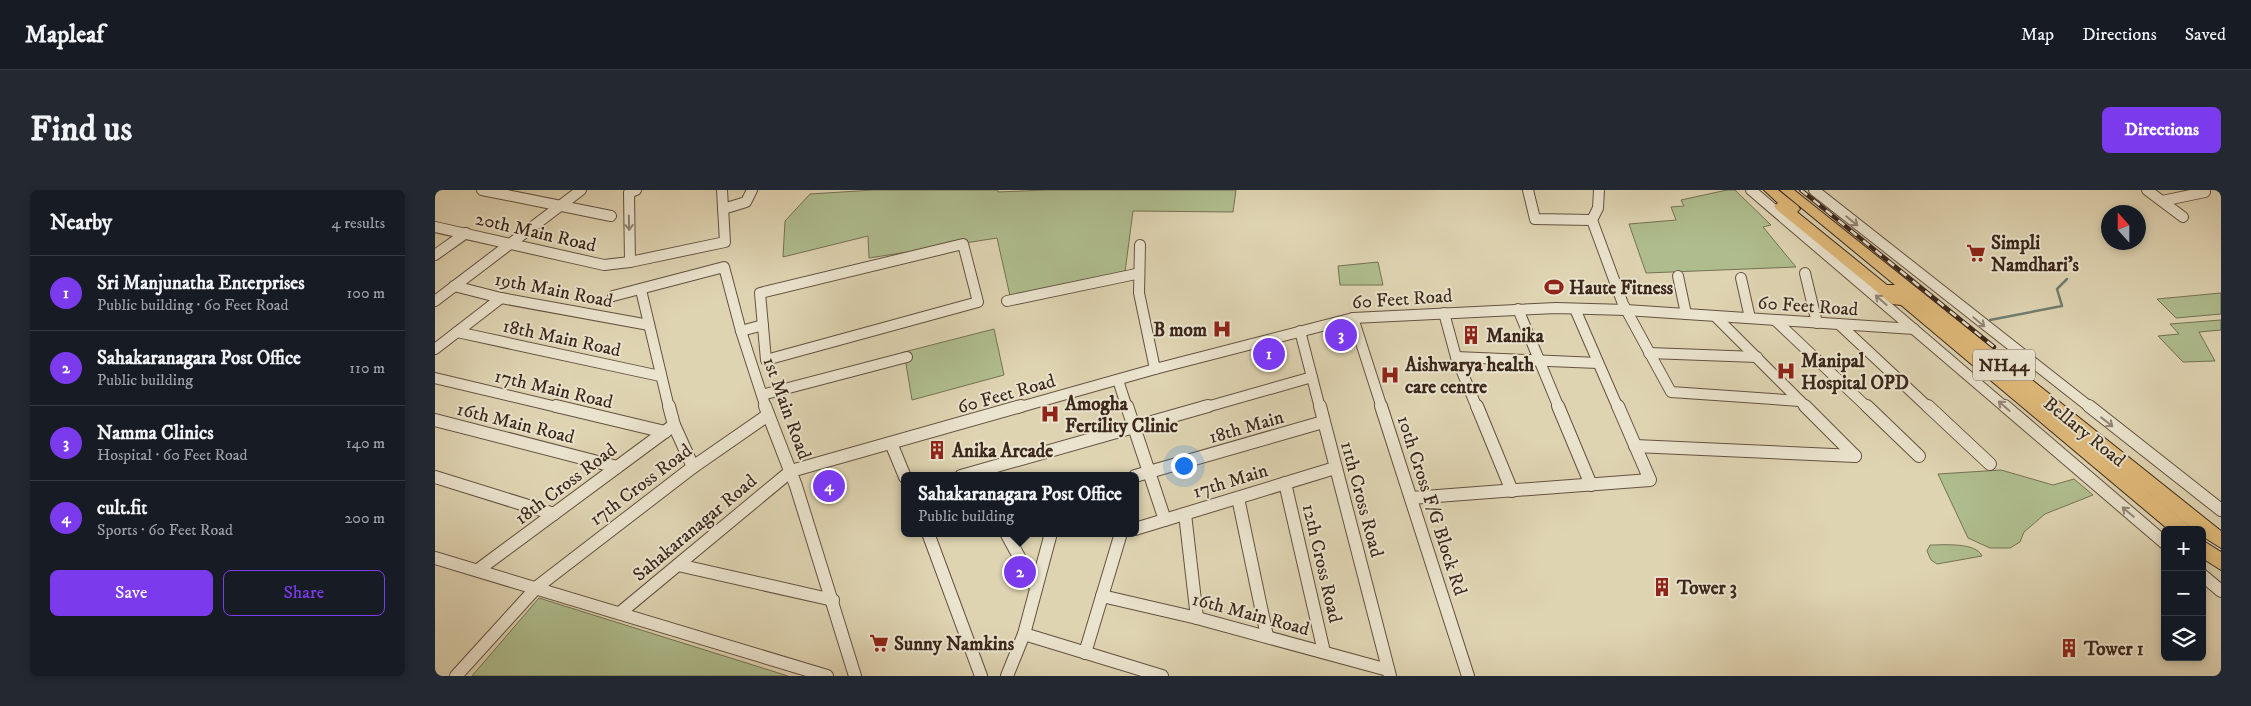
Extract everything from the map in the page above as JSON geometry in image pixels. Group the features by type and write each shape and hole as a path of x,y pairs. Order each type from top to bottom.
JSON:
{"highway":[{"name":"Bellary Road","path":"1761,190 2167,526"},
{"name":"Bellary Road","path":"1770,190 2177,526"},
{"name":"Bellary Road","path":"1786,190 2221,541"},
{"name":"Bellary Road","path":"1796,190 2221,534"},
{"path":"2206,549 2221,562"},
{"path":"2206,558 2221,571"}],"street":[{"path":"482,190 611,216"},
{"path":"511,196 520,190"},
{"path":"435,301 581,190"},
{"path":"630,262 629,193 636,190"},
{"path":"722,190 723,209 746,202 752,190"},
{"path":"1528,190 1535,219 1592,220"},
{"path":"1599,190 1598,208 1592,220 1626,310 1671,392 1801,401"},
{"path":"1751,190 2161,541"},
{"path":"1814,190 2221,510"},
{"path":"2147,190 2183,217"},
{"path":"2162,201 2205,192"},
{"name":"20th Main Road","path":"435,227 603,265 630,262 725,242 723,209"},
{"path":"435,255 467,233"},
{"path":"963,244 978,302 766,360 763,325 760,293 963,244"},
{"path":"1140,246 1136,274 1139,306 1155,369"},
{"name":"1st Main Road","path":"641,290 724,267 741,331 768,414 791,471 833,600 855,676"},
{"path":"1805,273 1817,323"},
{"path":"1007,301 1136,274"},
{"path":"1678,276 1686,314"},
{"path":"1741,278 1750,318"},
{"name":"19th Main Road","path":"454,286 501,298 649,325"},
{"path":"613,296 641,290 660,376 669,428 693,467"},
{"path":"435,349 501,298"},
{"path":"1518,309 1591,485"},
{"name":"60 Feet Road","path":"791,471 1155,369 1353,318 1518,309 1575,309 1626,310 1915,329"},
{"path":"1411,498 1650,480 1575,309"},
{"path":"1444,313 1456,357 1512,491"},
{"path":"1635,446 1855,456 1715,316"},
{"name":"10th Cross F/G Block Rd","path":"1353,318 1468,676"},
{"path":"1775,320 1919,456"},
{"path":"1839,324 1990,464"},
{"path":"741,331 763,325"},
{"name":"11th Cross Road","path":"1299,331 1389,673"},
{"name":"18th Main Road","path":"457,332 660,376"},
{"path":"1649,353 1757,357"},
{"path":"762,395 907,357"},
{"path":"1456,357 1598,362"},
{"path":"975,472 1312,377"},
{"name":"17th Main Road","path":"435,378 669,428"},
{"path":"1118,380 1165,520"},
{"name":"17th Cross Road","path":"456,676 537,587 693,467 768,414"},
{"name":"16th Main Road","path":"435,420 617,467"},
{"name":"18th Main","path":"1139,475 1323,422"},
{"name":"18th Cross Road","path":"478,570 669,428"},
{"path":"891,443 903,472"},
{"name":"17th Main","path":"1139,528 1335,468"},
{"name":"Sahakaranagar Road","path":"621,612 791,471"},
{"path":"435,477 555,514"},
{"name":"12th Cross Road","path":"1285,483 1324,652"},
{"path":"1238,498 1267,636"},
{"path":"1185,514 1197,618"},
{"path":"934,537 981,676"},
{"path":"1007,537 1036,588"},
{"path":"1007,676 1024,634 1050,537"},
{"path":"1085,653 1120,537"},
{"path":"435,558 621,612 827,676"},
{"path":"678,565 833,600"},
{"path":"2206,578 2221,591"},
{"name":"16th Main Road","path":"1102,596 1267,636 1389,673"},
{"path":"1024,634 1162,676"}],"green space":[{"path":"874,190 998,190 998,192 1047,190 1236,190 1233,212 1133,211 1125,272 1010,296 997,238 869,258 868,236 783,257 785,221 810,194"},
{"path":"1735,190 1771,225 1763,227 1796,267 1646,273 1629,224 1676,220 1671,207 1684,206 1681,200"},
{"path":"1378,262 1383,285 1340,285 1338,266"},
{"path":"2221,293 2221,314 2176,318 2157,299"},
{"path":"2221,320 2221,330 2199,332 2215,361 2183,362 2158,336 2179,334 2170,324"},
{"path":"994,329 1004,375 912,400 904,352"},
{"path":"2001,470 2053,485 2074,479 2093,495 2045,514 2024,532 2020,542 2010,548 1990,548 1968,538 1938,474"},
{"path":"1930,545 1966,546 1973,548 1982,556 1937,564 1931,560 1927,551"},
{"path":"539,598 788,676 472,676"}],"waterway":[{"path":"1990,320 2062,306 2057,289 2067,279"}],"railway":[{"path":"1801,190 1994,347"}],"place":[{"name":"Simpli Namdhari's","path":"1976,253"},
{"name":"Haute Fitness","path":"1554,287"},
{"name":"B mom","path":"1222,329"},
{"name":"Namma Clinics","path":"1341,335"},
{"name":"Manika","path":"1471,335"},
{"name":"Sri Manjunatha Enterprises","path":"1269,354"},
{"name":"Manipal Hospital OPD","path":"1786,371"},
{"name":"Aishwarya health care centre","path":"1390,375"},
{"name":"Amogha Fertility Clinic","path":"1050,414"},
{"name":"Anika Arcade","path":"937,450"},
{"name":"cult.fit","path":"829,486"},
{"name":"Sahakaranagara Post Office","path":"1020,572"},
{"name":"Tower 3","path":"1662,587"},
{"name":"Sunny Namkins","path":"879,643"},
{"name":"Tower 1","path":"2069,648"}]}
